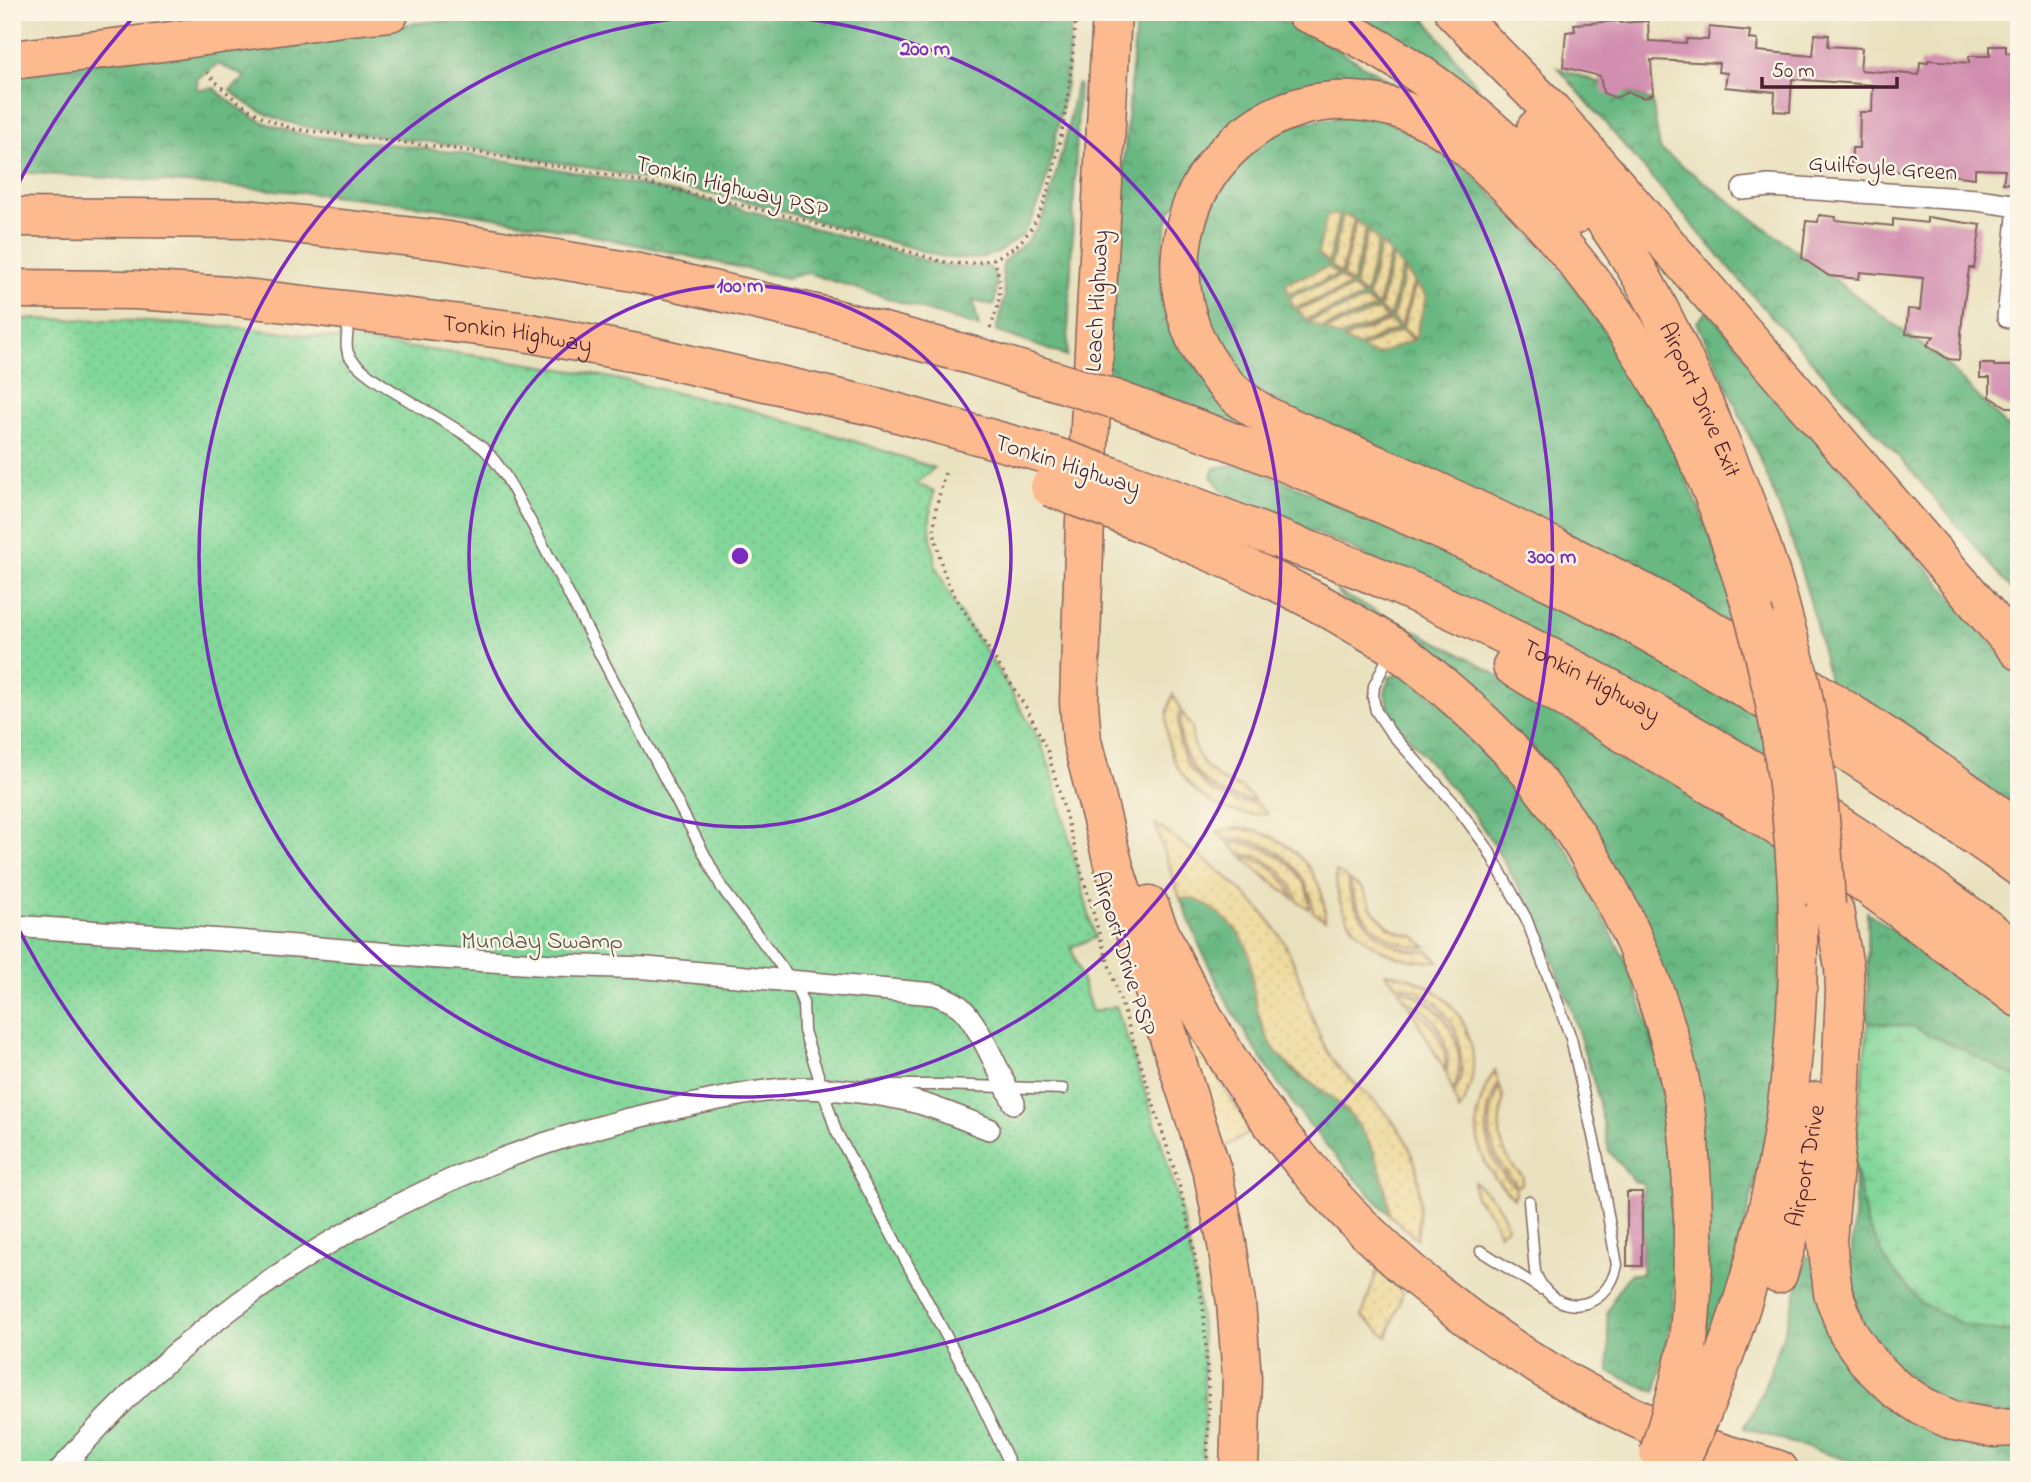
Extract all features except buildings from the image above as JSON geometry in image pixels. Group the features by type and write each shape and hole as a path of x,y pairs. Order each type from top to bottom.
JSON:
{"highway":[{"path":"12,60 390,12"},
{"name":"Leach Highway","path":"1083,590 1112,12"},
{"path":"1305,12 1401,62 1471,113 1513,150 1601,247 1699,395"},
{"name":"Airport Drive Exit","path":"1449,12 1585,192 1623,250 1665,321 1699,395 1749,511 1773,581 1770,620 1803,694 1822,843"},
{"path":"1454,12 1551,110 2019,651"},
{"path":"2019,830 1866,722 1746,649 1572,556 1437,491 1294,429 1241,399 1219,376 1199,347 1181,293 1180,254 1189,214 1209,172 1227,151 1263,123 1287,111 1331,101 1362,102 1387,106 1420,117 1465,146 1521,199 1569,252 1630,336 1663,389 1689,439 1735,554 1770,620 1764,649 1786,758 1794,823 1844,967 1840,1103 1827,1241 1833,1293 1847,1334 1869,1363 1896,1390 1922,1406 1954,1421 1993,1428 2019,1427"},
{"path":"12,191 441,240 639,273 828,317 982,342 1114,400 1295,466 1447,533 1626,620 1855,755 2019,867"},
{"path":"12,217 246,219"},
{"name":"Tonkin Highway","path":"12,289 135,290 228,296 519,331 647,355 880,408 1111,493 1171,497 1387,580 1471,619 1636,703 1772,783 1878,851 2019,953"},
{"path":"1111,493 1327,606 1393,647 1461,701 1540,785 1581,843 1615,901 1646,970 1666,1026 1682,1091 1689,1138 1693,1260 1687,1348 1701,1410 1674,1465"},
{"path":"1171,497 1457,637 1537,680 1752,810 1866,884 2019,998"},
{"path":"1083,590 1079,703 1082,741 1114,867 1213,1174 1227,1244 1236,1303 1242,1378 1239,1470"},
{"path":"1083,590 1092,683 1102,739 1130,851 1151,910 1167,948 1225,1055 1287,1143 1324,1188 1370,1235 1417,1278 1497,1339 1558,1377 1643,1421 1695,1444 1779,1470"},
{"name":"Airport Drive","path":"1674,1465 1701,1410 1744,1376 1764,1320 1798,1206 1817,1097 1824,1028 1827,958 1819,901 1822,843"}],"street":[{"name":"Guilfoyle Green","path":"1743,188 1769,186 1977,200 2019,207"},
{"path":"2008,317 2019,207"},
{"path":"12,926 426,957 647,968 934,994 960,1006 971,1019 1010,1095"},
{"path":"60,1470 93,1431 144,1381 204,1330 278,1275 382,1212 510,1155 633,1117 698,1103 791,1089 822,1088 876,1094 921,1104 989,1129"}],"lane":[{"path":"351,311 347,351 358,366 466,434 486,451 499,468 538,536 722,888 792,981 803,1003 804,1031 836,1131 972,1384 1013,1470"},
{"path":"1393,647 1374,686 1376,711 1390,732 1454,803 1486,846 1526,918 1571,1038 1597,1154 1617,1265 1610,1285 1594,1300 1574,1305 1547,1293 1481,1251"},
{"path":"822,1088 882,1084 1010,1095 1063,1089"},
{"path":"1529,1202 1535,1272 1538,1282 1547,1293"}],"path":[{"name":"Tonkin Highway PSP","path":"207,72 227,93 249,110 294,129 555,164 800,219 950,263 972,263 994,259 1012,248 1028,234 1044,201 1060,142 1073,66 1076,12"},
{"path":"982,342 997,312 1001,293 994,259"},
{"name":"Airport Drive PSP","path":"945,473 936,508 934,531 940,563 957,600 1027,709 1047,749 1100,937 1182,1196 1204,1314 1209,1408 1207,1470"}],"green space":[{"path":"511,12 1072,12 1066,84 1041,198 1022,235 997,253 977,259 947,258 753,203 596,169 446,144 296,125 266,114 238,97 230,90 246,77 218,64 197,79 198,90 214,88 255,118 300,134 442,151 595,176 764,215 942,265 959,268 986,266 994,272 994,305 973,301 979,327 808,273 787,278 590,235 442,209 297,192 12,172 12,71"},
{"path":"1137,12 1256,12 1301,28 1420,99 1321,85 1171,209 1162,248 1164,299 1168,321 1180,349 1240,415 1236,423 1105,376"},
{"path":"1324,12 1420,12 1505,123"},
{"path":"1558,68 1652,101 1660,149 1942,360 2005,426 2019,427 2019,598 1915,475 1754,297"},
{"path":"1076,84 1079,84 1067,356 996,331 1005,296 1002,270 1004,261 1028,240 1046,210 1067,133"},
{"path":"1371,113 1439,148 1476,178 1529,232 1571,283 1614,344 1651,404 1683,469 1735,598 1743,632 1312,422 1231,375 1190,274 1211,188 1276,126"},
{"path":"1708,311 2019,676 2019,808 1830,684 1811,604 1792,541 1762,463 1697,322"},
{"name":"Munday Swamp","path":"12,319 116,320 245,328 479,356 593,374 748,409 934,468 916,484 934,491 930,530 936,567 954,604 1003,678 1040,742 1052,773 1095,938 1071,947 1092,1012 1116,1006 1173,1181 1188,1241 1201,1326 1204,1384 1202,1470 12,1470"},
{"path":"1243,463 1539,593 1763,715 1772,768 1339,542 1230,500 1211,476 1214,468"},
{"path":"1336,591 1471,659 1572,722 1781,843 1784,873 1773,1103 1731,1284 1704,1354 1708,1283 1618,882"},
{"path":"1407,673 1494,754 1571,855 1631,972 1657,1058 1678,1194 1673,1309 1656,1392 1609,1372 1607,1314 1616,1293 1630,1274 1642,1274 1643,1183 1634,1181 1609,1151 1596,1090 1571,1008 1524,896 1473,813 1391,717 1385,694 1389,677"},
{"path":"1190,897 1208,905 1224,917 1244,940 1251,960 1259,1015 1267,1037 1292,1069 1340,1104 1363,1131 1378,1162 1390,1215 1309,1125 1240,1025 1203,953 1180,898"},
{"path":"1867,912 1943,966 1955,969 2019,1023 2019,1079 1912,1027 1868,1022"},
{"path":"1868,1022 1912,1027 2019,1079 2019,1330 1999,1332 1959,1323 1921,1303 1888,1264 1867,1224 1854,1160"},
{"path":"1854,1160 1867,1224 1888,1264 1999,1332 2019,1330 2019,1417 1943,1404 1871,1347 1850,1284 1855,1202"},
{"path":"1807,1256 1815,1259 1889,1407 1920,1426 1950,1438 2019,1447 2019,1470 1879,1470 1744,1428 1773,1364"}],"sand":[{"path":"1327,215 1339,215 1328,263 1318,254"},
{"path":"1343,215 1354,219 1341,274 1331,265"},
{"path":"1356,221 1366,228 1352,284 1343,276"},
{"path":"1368,230 1378,241 1365,295 1355,286"},
{"path":"1381,243 1390,253 1378,306 1368,297"},
{"path":"1393,256 1402,267 1390,317 1380,308"},
{"path":"1328,267 1338,275 1288,293 1286,283"},
{"path":"1405,270 1414,281 1401,326 1393,319"},
{"path":"1340,277 1350,286 1295,308 1289,297"},
{"path":"1416,284 1426,296 1415,339 1403,328"},
{"path":"1353,288 1363,297 1306,319 1297,310"},
{"path":"1366,300 1375,308 1321,328 1309,321"},
{"path":"1378,310 1388,319 1339,337 1325,330"},
{"path":"1390,321 1398,328 1358,346 1343,339"},
{"path":"1401,330 1413,340 1376,355 1361,348"},
{"path":"1173,694 1180,708 1179,741 1186,762 1193,772 1216,793 1238,802 1257,803 1267,813 1238,813 1212,803 1185,779 1176,764 1167,730"},
{"path":"1182,712 1192,727 1196,751 1205,766 1221,780 1242,788 1254,800 1237,798 1222,792 1208,784 1197,772 1188,759 1183,744 1180,728"},
{"path":"1155,824 1228,878 1275,928 1292,959 1316,1028 1333,1061 1388,1116 1409,1147 1415,1163 1420,1198 1417,1239 1390,1215 1378,1162 1363,1131 1340,1104 1287,1064 1271,1044 1258,1013 1250,959 1242,938 1234,927 1210,907 1194,899 1180,898"},
{"path":"1235,828 1270,836 1299,856 1318,885 1325,920 1313,912 1304,881 1296,868 1284,857 1257,843 1225,840 1217,831"},
{"path":"1229,843 1257,846 1284,860 1303,881 1309,909 1298,901 1280,870 1259,857 1240,854"},
{"path":"1243,857 1260,861 1274,870 1293,898 1259,872"},
{"path":"1336,871 1347,878 1356,907 1374,931 1399,947 1429,951 1438,961 1399,957 1381,950 1366,939 1353,926 1343,910"},
{"path":"1350,880 1363,889 1373,911 1389,927 1416,937 1426,947 1398,942 1375,928 1358,907"},
{"path":"1385,973 1410,978 1431,988 1449,1003 1462,1021 1470,1042 1473,1064 1470,1088 1459,1111 1454,1096 1462,1064 1455,1029 1435,1002 1416,990 1396,985"},
{"path":"1398,989 1429,1003 1441,1014 1450,1028 1459,1059 1453,1092 1447,1076 1448,1056 1443,1036 1433,1019 1419,1007 1406,1001"},
{"path":"1409,1006 1425,1018 1437,1033 1444,1051 1445,1071"},
{"path":"1180,1012 1230,1099 1254,1130 1214,1153"},
{"path":"1495,1070 1499,1083 1488,1111 1488,1138 1497,1165 1516,1188 1514,1198 1489,1169 1478,1138 1480,1105"},
{"path":"1500,1086 1503,1100 1500,1135 1508,1158 1523,1176 1522,1184 1518,1186 1500,1163 1491,1139 1491,1114"},
{"path":"1474,1182 1490,1196 1502,1213 1508,1227 1499,1233 1490,1213 1475,1197"},
{"path":"1377,1270 1403,1293 1387,1337 1362,1316"}]}
